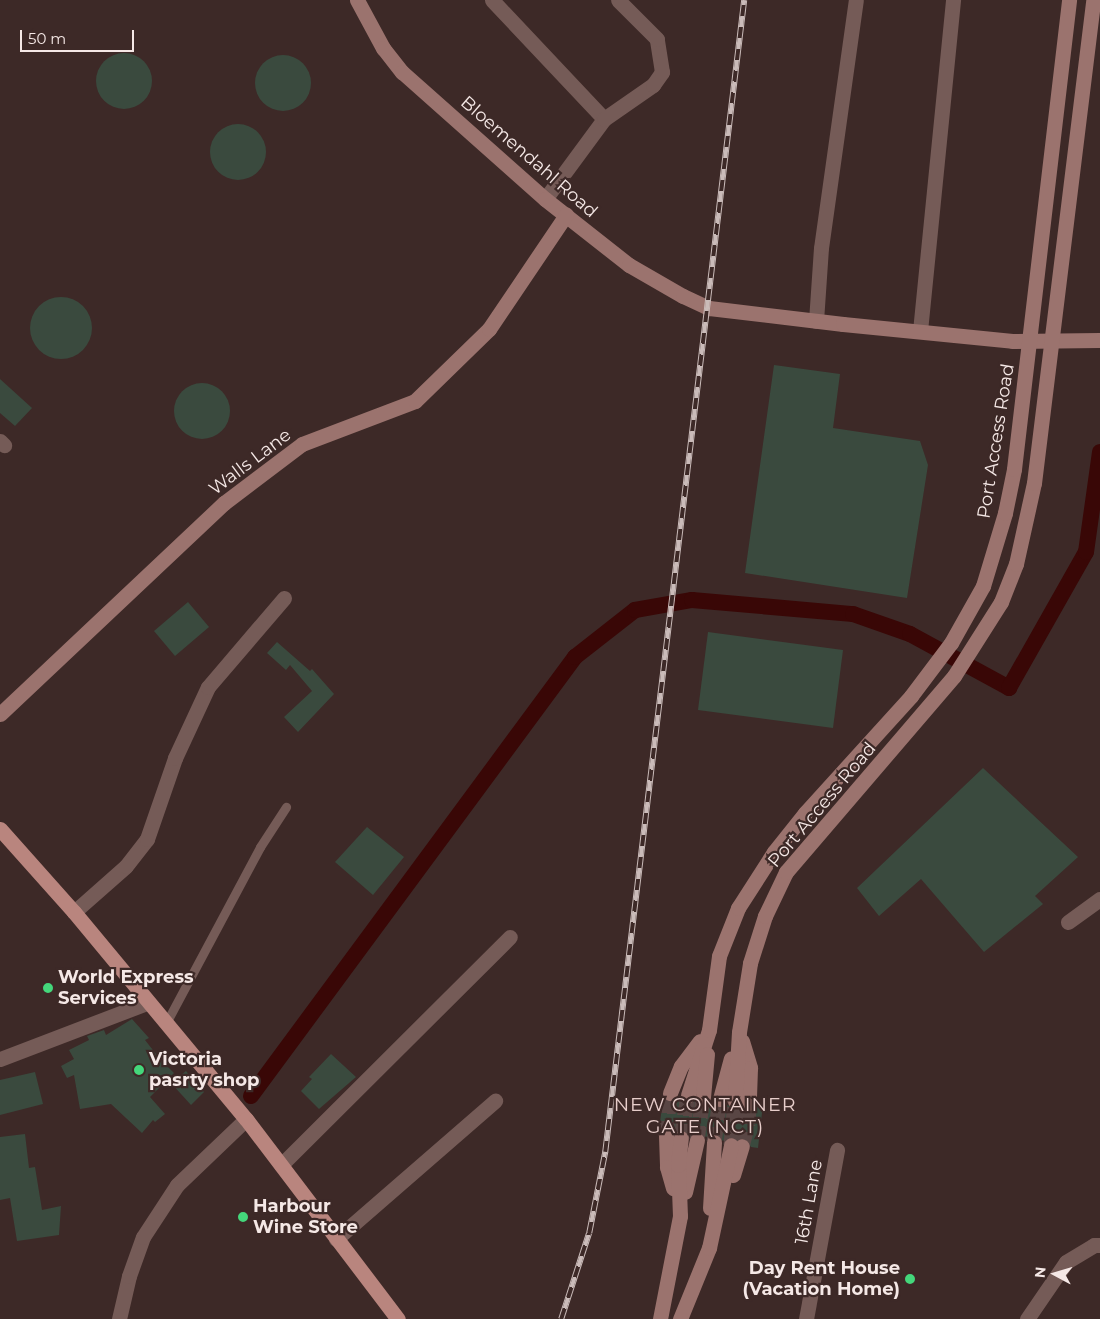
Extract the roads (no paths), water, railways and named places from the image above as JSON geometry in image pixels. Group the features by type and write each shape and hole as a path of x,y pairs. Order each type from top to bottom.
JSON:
{"main road":[{"name":"Bloemendahl Road","path":"357,0 383,48 402,72 545,199 629,265 709,308 816,321"},
{"name":"Port Access Road","path":"688,1095 709,1030 719,956 738,908 774,852 805,813 911,696 969,615 983,586 1005,513 1023,397 1042,250 1068,0"},
{"name":"Port Access Road","path":"739,1032 750,1068 735,1101 739,1032 750,963 765,916 786,872 929,707 980,638 1001,602 1016,564 1033,492 1093,0"},
{"name":"Walls Lane","path":"0,714 224,503 294,450 416,401 489,329 566,216"},
{"path":"816,321 1012,341 1100,340"},
{"path":"0,829 74,912 165,1025 246,1119 398,1319"},
{"path":"670,1093 681,1066 709,1030"},
{"path":"703,1097 709,1030"},
{"path":"674,1137 667,1166 680,1216"},
{"path":"660,1319 697,1140"},
{"path":"709,1248 714,1142"},
{"path":"680,1319 709,1248 736,1145"}],"street":[{"path":"492,0 604,118"},
{"path":"545,199 604,118 653,85 662,72 657,40 618,0"},
{"path":"816,321 821,248 856,0"},
{"path":"920,331 953,0"},
{"path":"74,912 126,866 147,839 175,758 208,687 284,598"},
{"path":"1068,922 1100,899"},
{"path":"281,1165 510,937"},
{"path":"0,1059 147,1003"},
{"path":"336,1239 495,1101"},
{"path":"119,1319 129,1276 143,1236 177,1185 246,1119"},
{"name":"16th Lane","path":"806,1319 837,1150"},
{"path":"1027,1319 1066,1262 1094,1245 1100,1245"}],"lane":[{"path":"165,1025 260,847 286,807"}],"waterway":[{"path":"251,1096 575,657 635,610 692,600 853,614 910,634 1009,688 1086,552 1100,452"}],"tunnel":[{"path":"666,1136 670,1093"},
{"path":"681,1138 688,1095"},
{"path":"697,1140 703,1097"},
{"path":"714,1142 720,1099"},
{"path":"731,1145 735,1101"},
{"path":"742,1146 748,1123 749,1103"}],"railway":[{"path":"561,1319 589,1233 605,1152 744,0"}],"place":[{"name":"World Express Services","path":"48,988"},
{"name":"Victoria pasrty shop","path":"139,1070"},
{"name":"Harbour Wine Store","path":"243,1217"},
{"name":"Day Rent House (Vacation Home)","path":"910,1279"}],"district":[{"name":"NEW CONTAINER GATE (NCT)","path":"705,1116"}]}
